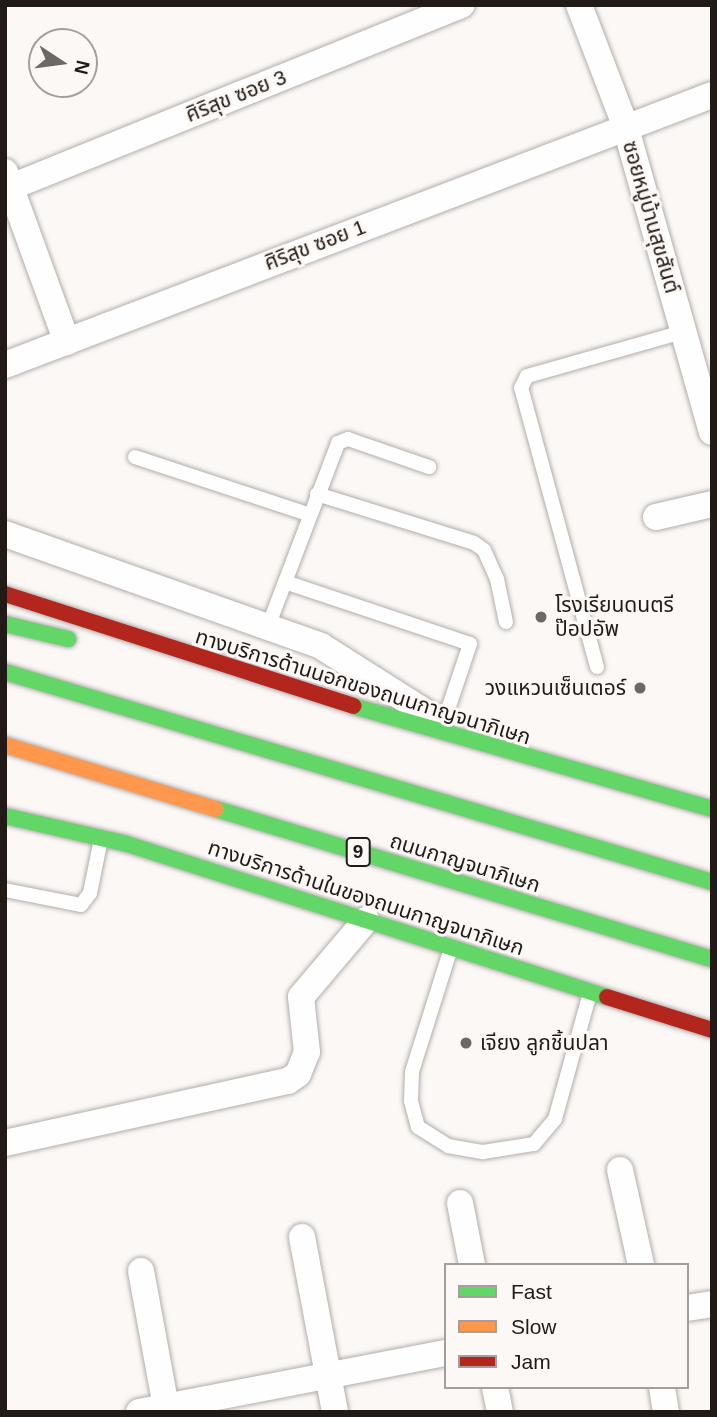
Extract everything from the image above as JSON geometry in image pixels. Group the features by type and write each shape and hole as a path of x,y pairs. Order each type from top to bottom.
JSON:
{"main road":[{"name":"ทางบริการด้านนอกของถนนกาญจนาภิเษก","path":"5,594 193,658 482,746 712,808"},
{"path":"5,624 98,644 193,658"},
{"path":"5,672 712,882"},
{"name":"ถนนกาญจนาภิเษก","path":"5,745 712,960"},
{"path":"30,802 127,844"},
{"name":"ทางบริการด้านในของถนนกาญจนาภิเษก","path":"5,816 127,844 712,1030"}],"street":[{"name":"ศิริสุข ซอย 3","path":"8,179 462,5"},
{"name":"ซอยหมู่บ้านสุขสันต์","path":"579,5 625,125 712,432"},
{"name":"ศิริสุข ซอย 1","path":"5,365 625,125 712,95"},
{"path":"8,179 68,342"},
{"path":"656,517 712,504"},
{"path":"5,534 269,624 321,646 482,746"},
{"path":"5,1143 288,1081 298,1074 307,1052 301,997 366,920"},
{"path":"620,1170 641,1263"},
{"path":"460,1203 472,1263"},
{"path":"302,1237 335,1412"},
{"path":"141,1271 166,1409"},
{"path":"689,1308 712,1304"},
{"path":"139,1412 166,1409 444,1353"},
{"path":"495,1389 500,1412"},
{"path":"662,1389 666,1412"}],"lane":[{"path":"597,667 521,388 527,376 684,332"},
{"path":"269,624 332,453 348,439 429,467"},
{"path":"135,457 310,515"},
{"path":"317,494 474,543 484,550 497,579 506,622"},
{"path":"285,582 470,644 443,724"},
{"path":"5,890 81,905 90,893 102,838"},
{"path":"452,947 412,1072 411,1101 418,1127 448,1146 483,1152 534,1144 559,1107 590,991"}],"traffic: fast":[{"path":"5,624 68,639"},
{"path":"5,672 712,882"},
{"path":"353,706 712,809"},
{"path":"216,809 712,959"},
{"path":"5,816 127,844 607,997"}],"traffic: slow":[{"path":"5,745 216,809"}],"traffic: jam":[{"path":"5,594 353,706"},
{"path":"607,997 712,1030"}],"place":[{"name":"โรงเรียนดนตรี ป๊อปอัพ","path":"541,617"},
{"name":"วงแหวนเซ็นเตอร์","path":"640,688"},
{"name":"เจียง ลูกชิ้นปลา","path":"466,1043"}]}
